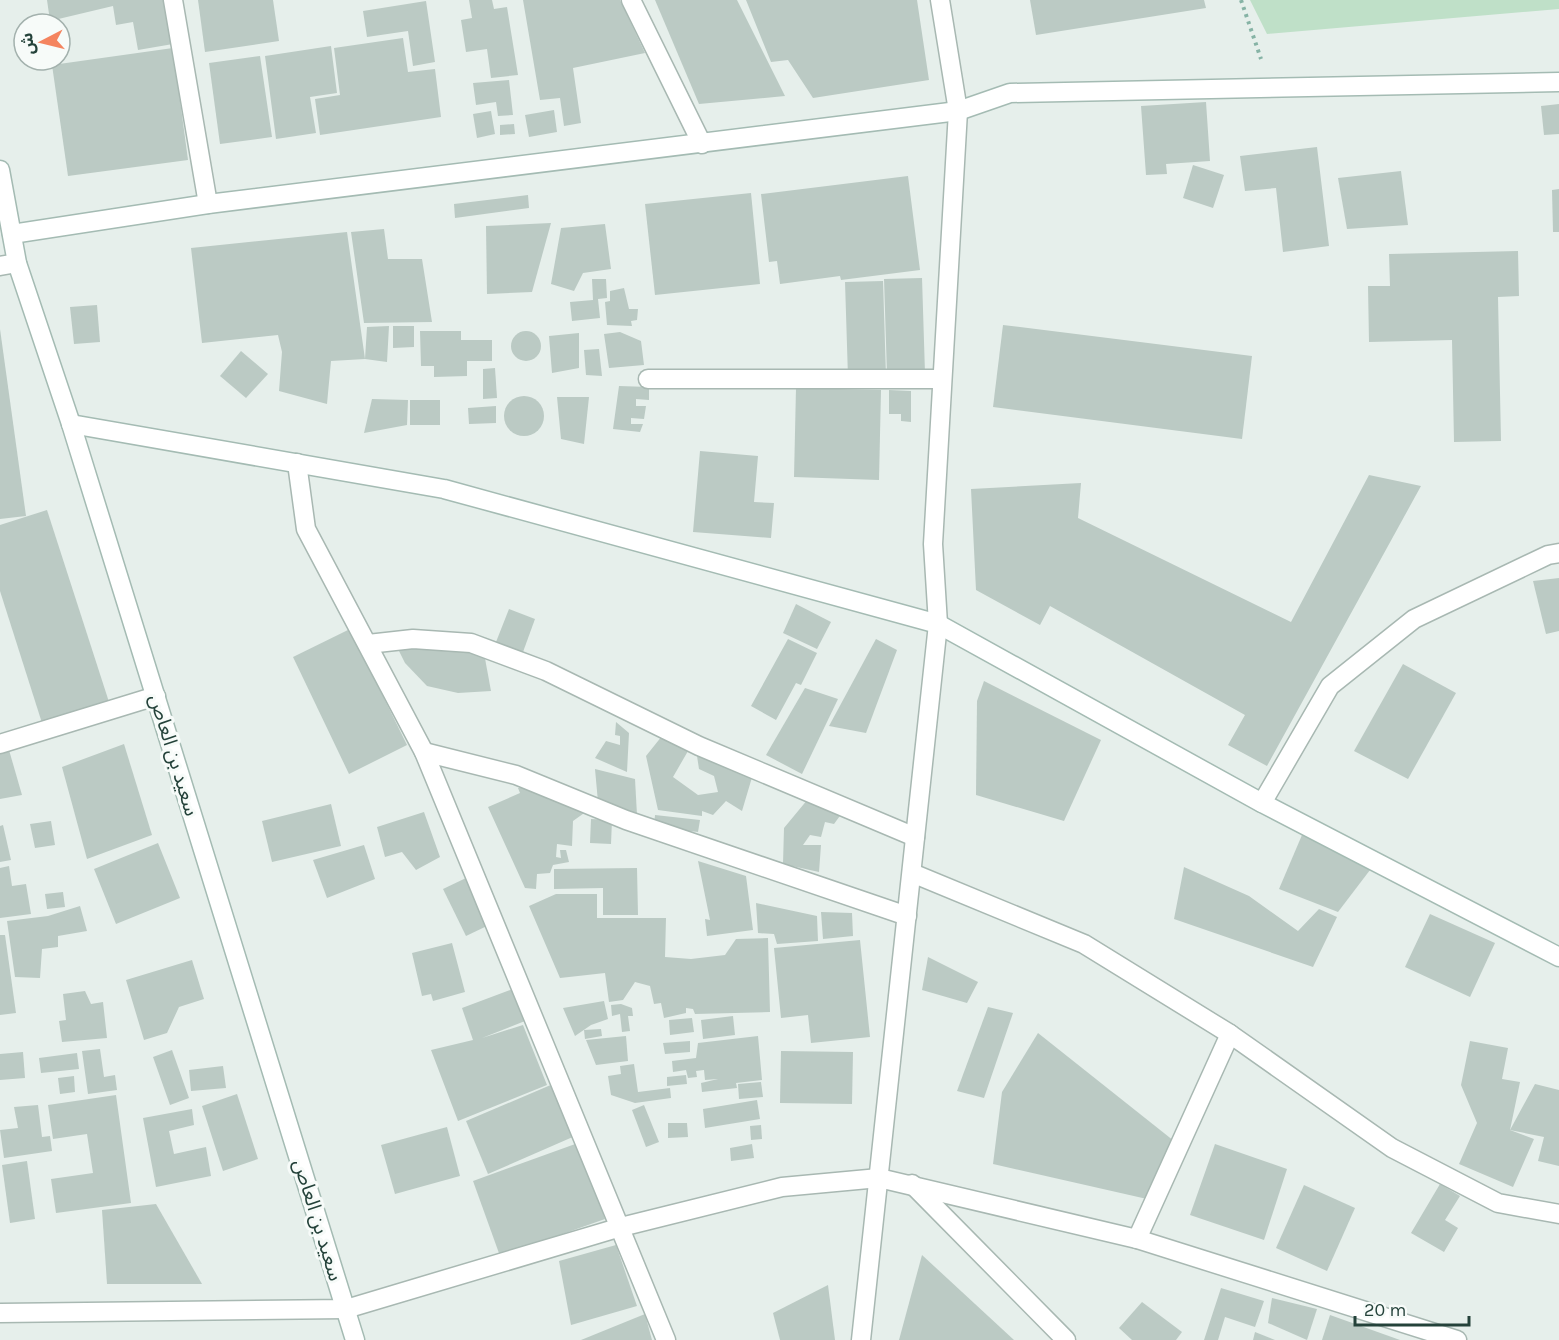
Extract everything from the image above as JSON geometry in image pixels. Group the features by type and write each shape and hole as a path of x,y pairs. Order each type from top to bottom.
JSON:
{"street":[{"path":"173,0 208,204"},
{"path":"631,0 702,144"},
{"path":"861,1340 938,624 933,544 958,111 939,0"},
{"path":"12,234 208,204 958,111 1010,93 1559,82"},
{"name":"سعيد بن العاص","path":"0,170 12,234 9,265 71,424 355,1340"},
{"path":"648,379 942,379"},
{"path":"71,424 444,489 938,624 1262,802 1559,957"},
{"path":"297,463 306,529 424,752 666,1340"},
{"path":"1262,802 1330,686 1414,619 1548,555 1559,554"},
{"path":"368,644 413,639 471,643 546,671 699,746 915,837"},
{"path":"0,744 156,696"},
{"path":"424,752 516,775 626,820 907,916"},
{"path":"912,873 1084,944 1230,1034 1392,1148 1498,1203 1559,1214"},
{"path":"1137,1239 1230,1034"},
{"path":"0,1313 346,1309 621,1227 782,1187 879,1178 1137,1239 1457,1340"},
{"path":"912,1184 1066,1340"}],"path":[{"path":"1240,0 1272,89"}],"green space":[{"path":"1250,0 1559,0 1559,9 1267,34"}],"building":[{"path":"47,0 166,0 173,44 138,50 133,22 116,25 113,6 72,16 72,12 49,12"},
{"path":"198,0 273,0 279,41 205,52"},
{"path":"469,0 492,0 494,9 507,7 518,75 491,78 487,49 466,52 461,20 472,18"},
{"path":"523,0 620,0 645,53 573,68 581,123 564,126 560,98 540,100"},
{"path":"655,0 737,0 785,96 699,104"},
{"path":"746,0 917,0 929,80 813,98 788,60 771,62"},
{"path":"1030,0 1204,0 1206,8 1036,35"},
{"path":"426,1 435,62 413,66 408,31 367,37 363,11"},
{"path":"403,38 408,72 435,69 441,117 320,135 315,99 340,95 334,48"},
{"path":"331,46 337,93 310,97 316,133 276,139 265,56"},
{"path":"173,48 188,160 68,176 53,72 72,72 72,62"},
{"path":"260,56 272,137 220,144 209,63"},
{"path":"509,80 513,115 498,116 496,102 476,105 473,83"},
{"path":"1206,102 1210,161 1166,164 1167,174 1146,175 1141,106"},
{"path":"1559,104 1559,134 1544,135 1541,106"},
{"path":"554,110 557,132 529,137 525,115"},
{"path":"491,111 495,134 477,138 473,114"},
{"path":"514,124 515,134 500,135 500,125"},
{"path":"1317,147 1329,246 1283,252 1276,188 1245,191 1240,156"},
{"path":"1193,165 1224,175 1213,208 1183,198"},
{"path":"1401,171 1408,225 1347,229 1338,178"},
{"path":"908,176 920,270 841,280 840,276 780,284 777,261 769,262 761,194"},
{"path":"1559,189 1559,232 1553,232 1552,190"},
{"path":"751,193 760,284 655,295 645,204"},
{"path":"528,195 529,208 455,218 454,204"},
{"path":"551,223 532,292 487,294 486,226"},
{"path":"605,224 611,269 583,273 574,291 551,284 561,228"},
{"path":"384,229 388,259 422,259 432,322 364,323 351,232"},
{"path":"347,232 365,359 331,361 327,404 279,391 282,352 278,335 202,343 191,248"},
{"path":"1518,251 1519,296 1498,297 1501,441 1454,442 1452,340 1369,342 1368,286 1390,286 1389,254"},
{"path":"922,278 925,374 887,375 884,279"},
{"path":"592,279 606,279 607,298 598,299 600,318 572,321 570,302 593,300"},
{"path":"883,281 886,376 848,378 845,282"},
{"path":"624,288 629,309 638,309 637,320 631,321 632,326 607,325 605,302 610,301 610,291"},
{"path":"97,305 100,342 74,344 70,307"},
{"path":"1003,325 1252,356 1242,439 993,407"},
{"path":"389,326 387,362 365,359 367,327"},
{"path":"393,326 414,326 414,347 393,348"},
{"path":"0,329 26,516 0,519"},
{"path":"420,331 461,331 461,340 492,340 492,361 467,361 467,376 434,377 434,366 421,366"},
{"path":"526,331 537,335 541,346 537,357 526,361 515,357 511,346 515,335"},
{"path":"620,332 641,341 644,365 609,368 604,334"},
{"path":"579,333 579,368 552,373 549,336"},
{"path":"599,349 602,376 586,375 584,350"},
{"path":"241,351 268,374 246,398 220,376"},
{"path":"495,368 497,398 483,399 483,369"},
{"path":"619,386 649,387 649,400 636,399 636,406 646,406 644,419 631,418 631,424 643,424 640,432 613,429"},
{"path":"796,388 881,390 879,480 794,477"},
{"path":"889,390 911,391 911,422 901,421 901,414 889,414"},
{"path":"524,396 538,402 544,416 538,430 524,436 510,430 504,416 510,402"},
{"path":"557,397 589,397 584,444 561,439"},
{"path":"372,399 408,400 407,425 364,433"},
{"path":"410,400 440,400 440,425 410,425"},
{"path":"496,406 496,423 469,424 468,408"},
{"path":"700,451 758,456 754,502 774,503 771,538 693,532"},
{"path":"1369,475 1421,486 1267,766 1228,745 1245,715 1050,606 1040,625 976,590 971,489 1081,483 1078,518 1291,622"},
{"path":"47,510 109,702 42,723 0,591 0,525"},
{"path":"1559,578 1559,631 1546,634 1533,581"},
{"path":"796,604 831,622 817,649 783,633"},
{"path":"509,609 535,619 523,652 496,642"},
{"path":"350,629 407,745 349,774 293,657"},
{"path":"788,639 817,653 801,685 796,683 776,720 751,706"},
{"path":"876,639 897,650 866,733 829,726"},
{"path":"443,644 484,653 491,691 458,693 427,686 405,663 398,649"},
{"path":"1403,664 1456,693 1408,779 1354,751"},
{"path":"984,681 1101,740 1064,821 976,795 977,701"},
{"path":"805,688 838,699 802,774 766,755"},
{"path":"616,722 629,733 627,772 595,758 606,741 620,745 620,736 615,735"},
{"path":"662,736 688,751 673,777 698,795 718,792 714,776 699,769 697,756 753,774 742,811 726,801 713,815 702,811 702,816 658,810 646,756"},
{"path":"124,744 152,835 87,859 62,767"},
{"path":"9,750 22,795 0,799 0,752"},
{"path":"595,769 635,779 637,815 598,802"},
{"path":"531,786 548,799 587,811 573,821 572,846 557,844 556,857 561,858 560,850 566,850 569,862 553,865 550,873 537,874 536,889 525,888 488,807 520,793 518,788"},
{"path":"808,799 842,813 834,824 825,822 821,837 810,835 803,845 821,845 819,872 783,864 784,828"},
{"path":"331,804 341,846 272,862 262,821"},
{"path":"424,812 440,857 416,870 402,852 385,857 377,827"},
{"path":"655,815 700,820 698,832 654,827"},
{"path":"591,819 612,820 611,844 590,843"},
{"path":"51,821 55,845 35,848 30,824"},
{"path":"3,825 11,860 0,862 0,826"},
{"path":"1302,835 1370,870 1338,912 1279,889"},
{"path":"158,843 180,898 116,924 94,869"},
{"path":"364,845 375,879 327,898 313,860"},
{"path":"698,861 746,876 753,930 707,936 705,919 710,920"},
{"path":"9,866 12,886 26,884 31,914 0,918 0,868"},
{"path":"1184,867 1249,896 1298,931 1319,909 1337,917 1313,967 1174,919"},
{"path":"637,868 638,915 603,915 603,888 554,889 554,869"},
{"path":"466,878 489,925 466,936 443,889"},
{"path":"63,892 65,907 47,909 45,894"},
{"path":"556,894 597,894 597,918 666,918 665,957 691,959 725,955 736,939 768,938 770,1012 695,1014 693,1009 686,1008 686,1013 664,1018 661,1003 654,1004 650,986 635,982 623,1000 609,1002 605,973 560,978 529,906"},
{"path":"756,903 817,916 818,941 777,944 774,934 758,933"},
{"path":"80,906 87,931 58,936 58,947 42,949 40,978 15,977 7,921 48,916"},
{"path":"821,912 852,913 853,936 823,939"},
{"path":"1430,914 1495,943 1470,997 1405,967"},
{"path":"0,935 5,935 16,1013 0,1015"},
{"path":"860,940 870,1037 811,1043 808,1015 781,1018 774,948"},
{"path":"452,943 465,992 433,1001 431,994 422,996 412,953"},
{"path":"928,957 978,982 967,1003 922,990"},
{"path":"192,960 204,999 179,1007 167,1033 144,1040 126,980"},
{"path":"513,989 525,1021 482,1038 523,1025 547,1085 458,1121 431,1050 473,1040 462,1008"},
{"path":"85,991 91,1004 103,1002 107,1038 62,1042 59,1021 66,1020 63,994"},
{"path":"604,1001 608,1019 591,1025 575,1036 563,1008"},
{"path":"621,1004 632,1008 633,1016 628,1016 630,1031 622,1032 620,1014 612,1016 611,1005"},
{"path":"988,1007 1013,1013 984,1098 957,1091"},
{"path":"733,1016 735,1035 703,1039 701,1020"},
{"path":"692,1018 694,1032 670,1035 669,1020"},
{"path":"601,1029 602,1036 585,1039 584,1030"},
{"path":"1038,1033 1174,1141 1147,1199 993,1164 1002,1092"},
{"path":"626,1036 628,1061 596,1065 586,1040"},
{"path":"758,1036 762,1080 736,1083 737,1088 702,1092 701,1083 718,1079 705,1080 704,1070 696,1071 697,1077 688,1078 686,1070 673,1072 672,1061 696,1058 698,1043"},
{"path":"690,1041 690,1052 665,1054 663,1043"},
{"path":"1470,1041 1508,1048 1502,1079 1520,1082 1510,1130 1534,1139 1513,1187 1459,1164 1477,1123 1461,1085"},
{"path":"100,1049 104,1077 115,1075 117,1090 88,1094 82,1051"},
{"path":"172,1050 189,1098 170,1105 153,1057"},
{"path":"781,1051 853,1052 852,1104 780,1103"},
{"path":"23,1052 25,1078 0,1080 0,1054"},
{"path":"77,1053 79,1069 41,1073 39,1058"},
{"path":"634,1064 638,1092 670,1088 671,1098 635,1103 611,1095 608,1076 621,1074 620,1066"},
{"path":"223,1066 226,1088 191,1091 189,1070"},
{"path":"686,1075 687,1084 667,1086 667,1077"},
{"path":"74,1076 75,1092 60,1094 58,1078"},
{"path":"761,1082 763,1097 739,1099 738,1084"},
{"path":"553,1084 575,1136 488,1174 466,1121"},
{"path":"1535,1084 1559,1090 1559,1166 1538,1161 1544,1137 1510,1130"},
{"path":"237,1094 258,1159 223,1171 202,1106"},
{"path":"116,1095 131,1203 56,1213 51,1179 93,1173 87,1134 53,1139 48,1105"},
{"path":"757,1100 760,1119 705,1128 703,1109"},
{"path":"38,1105 42,1137 50,1136 52,1151 4,1158 0,1130 18,1128 14,1107"},
{"path":"644,1105 659,1142 646,1147 632,1110"},
{"path":"192,1109 194,1125 169,1131 174,1154 206,1147 211,1176 156,1187 143,1118"},
{"path":"668,1123 687,1123 688,1137 668,1138"},
{"path":"761,1125 762,1139 751,1140 750,1126"},
{"path":"447,1127 460,1176 395,1194 381,1145"},
{"path":"578,1143 605,1219 500,1256 473,1181"},
{"path":"752,1144 754,1158 731,1161 730,1148"},
{"path":"1215,1144 1287,1169 1264,1240 1190,1215"},
{"path":"27,1161 35,1219 10,1223 2,1165"},
{"path":"1440,1184 1460,1196 1445,1220 1458,1228 1444,1252 1411,1233"},
{"path":"1304,1185 1355,1208 1327,1271 1276,1248"},
{"path":"156,1204 202,1284 107,1284 102,1210"},
{"path":"616,1245 637,1306 571,1325 559,1261"},
{"path":"922,1255 1014,1340 899,1340"},
{"path":"828,1285 835,1340 780,1340 773,1313"},
{"path":"1221,1288 1264,1301 1255,1327 1225,1317 1218,1340 1204,1340"},
{"path":"1272,1298 1317,1309 1307,1340 1268,1323"},
{"path":"1142,1302 1182,1332 1176,1340 1132,1340 1119,1328"},
{"path":"645,1314 652,1340 581,1340"},
{"path":"1330,1315 1400,1340 1322,1340"},
{"path":"1255,1332 1275,1340 1253,1340"}]}
